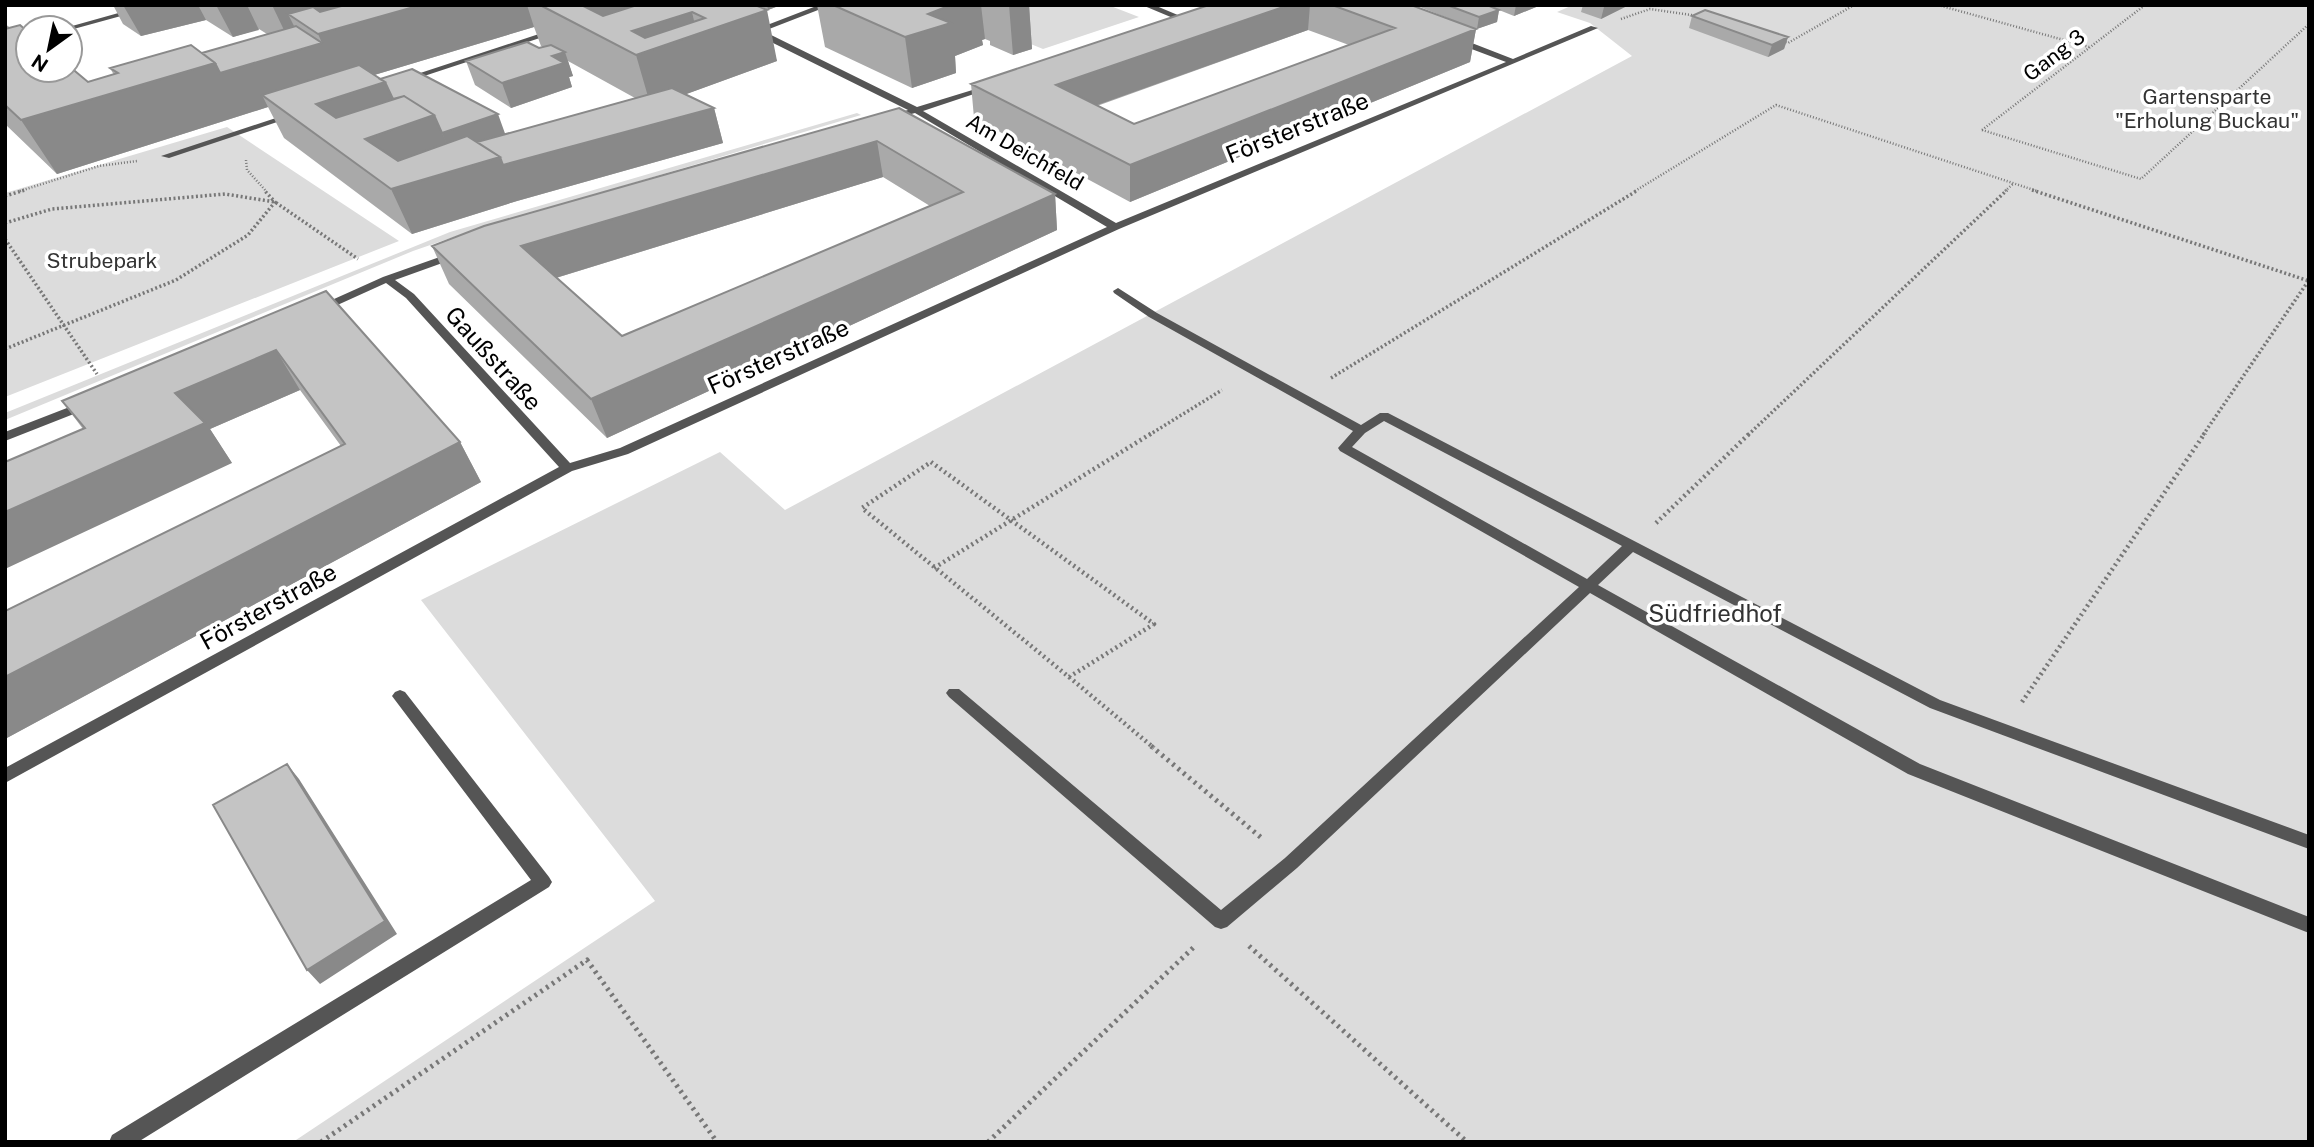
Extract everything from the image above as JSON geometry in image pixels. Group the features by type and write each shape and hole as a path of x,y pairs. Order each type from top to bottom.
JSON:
{"street":[{"path":"84,24 156,5"},
{"path":"756,31 827,5"},
{"path":"1146,5 1188,21"},
{"path":"1175,25 1200,17"},
{"name":"Am Deichfeld","path":"744,26 916,110 1115,227"},
{"name":"Försterstraße","path":"5,776 567,468 624,451 1115,227 1594,28"},
{"path":"401,81 559,30"},
{"path":"1452,38 1514,62"},
{"path":"877,122 994,85"},
{"path":"166,156 310,110"},
{"path":"311,313 387,279 472,248"},
{"name":"Gaußstraße","path":"387,279 410,296 567,468"},
{"path":"1118,291 1153,315 1361,430"},
{"path":"5,437 111,395"},
{"path":"2309,842 1935,704 1384,416 1361,430 1344,448 1914,769 2309,925"},
{"path":"954,693 1221,921 1291,863 1591,587 1633,545"},
{"path":"119,1142 543,883 400,696"}],"path":[{"path":"1776,39 1788,43 1854,5"},
{"path":"1938,5 2090,47"},
{"name":"Gang 3","path":"2145,5 1982,130 2141,179 2309,24"},
{"path":"1594,28 1650,7 1705,18"},
{"path":"1300,396 1776,105 2309,281 2004,729"},
{"path":"245,131 247,170 275,202 387,279"},
{"path":"5,196 99,166 166,156"},
{"path":"1633,545 2014,183"},
{"path":"5,223 52,209 122,201 225,194 275,202"},
{"path":"5,349 176,279 248,235 275,202"},
{"path":"5,239 111,395"},
{"path":"934,568 1256,370"},
{"path":"1069,677 1154,624 931,462 862,508 1291,863"},
{"path":"988,1142 1221,921 1467,1142"},
{"path":"321,1142 587,960 717,1142"}],"green space":[{"path":"935,5 1108,5 1139,17 1043,49"},
{"name":"Südfriedhof","path":"1573,5 2309,5 2309,1142 293,1142 655,901 421,600 720,452 785,510 1632,56 1590,23 1557,12"},
{"path":"857,113 861,115 465,233 413,251 5,420 5,413 450,232"},
{"name":"Strubepark","path":"227,127 399,241 5,397 5,193"}],"building":[{"path":"345,5 421,5 318,34 288,14 313,7 320,12"},
{"path":"540,5 583,5 603,16 637,5 755,5 767,10 636,55","holes":["692,12 705,18 645,38 632,31"]},
{"path":"833,5 951,5 928,14 951,23 905,37"},
{"path":"1209,5 1289,5 1056,85 1134,124 1395,28 1332,5 1411,5 1476,29 1130,165 971,84"},
{"path":"1447,5 1487,5 1499,10 1479,17"},
{"path":"1705,10 1788,37 1772,45 1692,16"},
{"path":"296,26 322,43 220,73 215,63 202,53"},
{"path":"14,27 14,84 84,84 84,79 88,82 118,73 110,68 191,45 215,63 21,120 5,105 5,29"},
{"path":"527,42 539,48 551,45 565,52 552,56 564,63 502,83 466,61"},
{"path":"359,65 385,82 316,104 336,118 404,96 434,115 365,139 398,161 467,136 500,157 391,189 262,95"},
{"path":"412,69 498,114 442,133 434,115 404,96 393,99 385,82 380,79"},
{"path":"672,88 714,108 503,165 500,157 477,142"},
{"path":"899,108 1055,194 591,399 432,246 484,226","holes":["877,141 963,192 622,336 521,246"]},
{"path":"326,291 460,442 5,677 5,611 345,444 276,350 175,393 205,423 5,512 5,462 85,428 62,401"},
{"path":"287,764 385,921 307,970 213,805"}],"park label":[{"name":"Gartensparte \"Erholung Buckau\"","path":"2207,108"}]}
